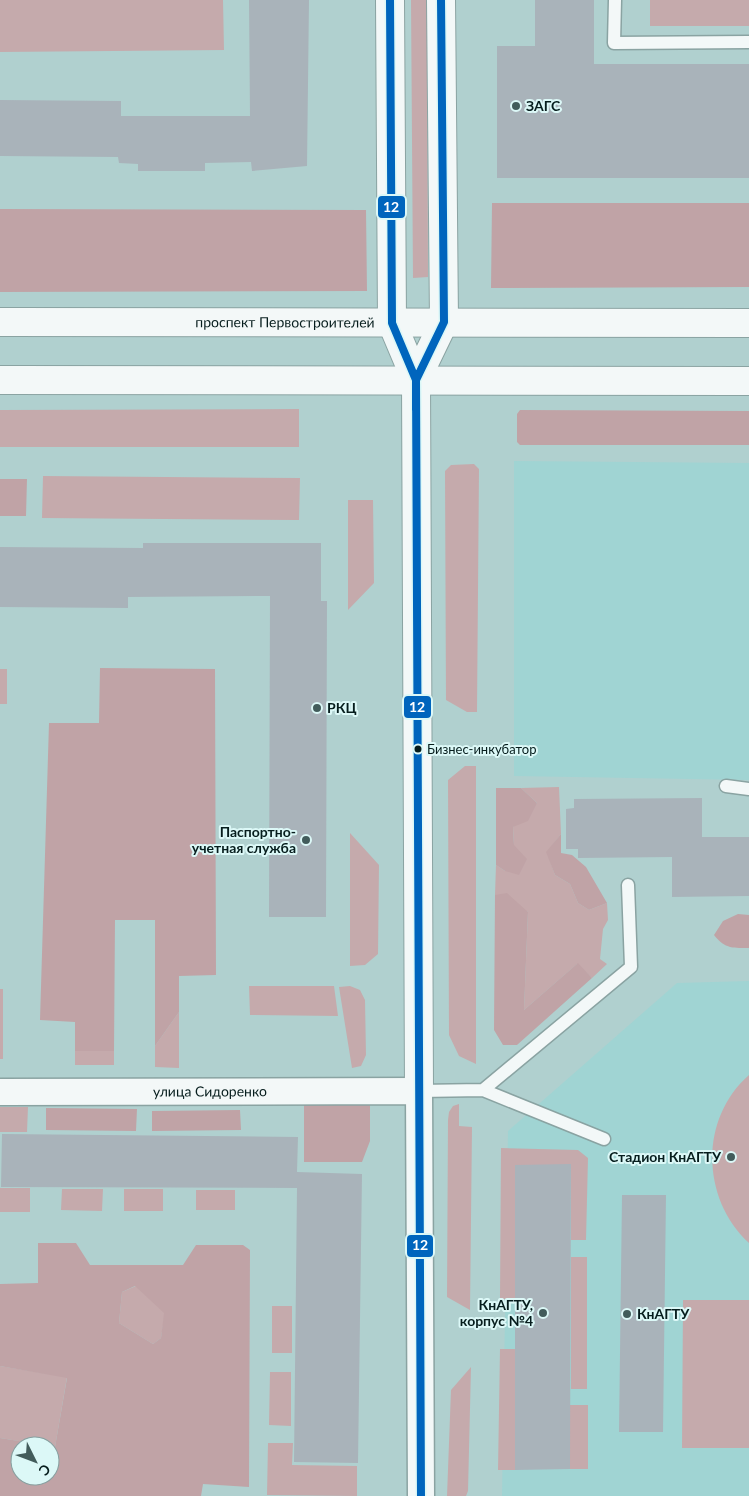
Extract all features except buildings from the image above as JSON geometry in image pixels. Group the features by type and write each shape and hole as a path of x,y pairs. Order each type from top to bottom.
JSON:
{"main road":[{"path":"390,0 392,323 416,380 419,1091"},
{"path":"416,380 444,322 441,0"},
{"name":"проспект Первостроителей","path":"0,322 749,323"},
{"path":"0,380 749,381"}],"street":[{"name":"улица Сидоренко","path":"0,1092 419,1091"},
{"path":"419,1091 421,1496"}],"lane":[{"path":"614,0 614,43 749,42"},
{"path":"726,786 749,789"},
{"path":"483,1090 631,967 628,884"},
{"path":"419,1091 483,1090 604,1138"}],"shaded area":[{"path":"0,0 223,0 224,50 0,52"},
{"path":"411,0 427,0 428,277 413,278"},
{"path":"650,0 749,0 749,26 650,26"},
{"path":"492,203 749,203 749,287 491,288"},
{"path":"0,209 366,210 367,291 0,292"},
{"path":"299,409 299,447 0,447 0,410"},
{"path":"520,410 749,411 749,445 520,445 517,442 517,414"},
{"name":"Бизнес-инкубатор","path":"514,461 749,463 749,780 514,776"},
{"path":"474,464 479,469 477,712 467,712 446,700 445,471 451,465"},
{"path":"43,476 300,478 299,520 42,518"},
{"path":"0,479 27,479 26,516 0,516"},
{"path":"348,500 373,500 374,583 348,610"},
{"path":"100,668 215,669 216,975 179,976 179,1012 155,1046 155,920 115,920 114,1051 75,1051 75,1022 40,1020 49,723 99,723"},
{"path":"0,669 7,669 7,704 0,704"},
{"path":"465,766 476,766 476,1064 459,1056 449,1035 448,780"},
{"path":"559,787 561,834 547,852 555,875 570,884 578,903 589,910 607,903 608,920 603,929 600,959 607,964 592,978 577,964 524,1010 528,912 495,895 496,865 505,871 514,845 513,827 537,803 521,788"},
{"path":"496,788 521,788 537,803 528,821 513,827 514,845 527,859 519,875 505,871 496,865"},
{"path":"350,833 379,865 378,954 365,965 350,966"},
{"path":"561,834 561,853 572,855 586,867 607,903 589,910 578,903 570,884 555,875 546,852"},
{"path":"507,893 528,912 524,1010 578,963 592,978 517,1045 503,1045 494,1030 495,895"},
{"path":"738,914 749,915 749,948 730,947 722,943 714,935 723,921"},
{"name":"КнАГТУ","path":"749,981 749,1496 502,1496 508,1131 677,983"},
{"path":"249,986 334,986 338,1016 250,1015"},
{"path":"350,986 360,990 365,1000 366,1055 361,1066 352,1068 339,987"},
{"path":"0,989 3,989 3,1059 0,1059"},
{"path":"179,1012 179,1068 155,1067 155,1046"},
{"path":"75,1051 114,1051 114,1065 75,1065"},
{"name":"Стадион КнАГТУ","path":"749,1075 749,1243 733,1225 722,1204 715,1182 712,1159 714,1136 721,1114 733,1093"},
{"path":"304,1102 370,1102 370,1141 362,1162 304,1162"},
{"path":"459,1104 459,1126 472,1127 470,1310 447,1297 448,1120 449,1112 453,1106"},
{"path":"0,1107 28,1107 27,1132 0,1132"},
{"path":"46,1108 137,1109 136,1131 46,1130"},
{"path":"240,1110 241,1130 152,1131 152,1111"},
{"path":"501,1148 578,1150 588,1158 586,1240 571,1240 571,1165 515,1165 515,1299 500,1299"},
{"path":"0,1188 30,1188 30,1212 0,1212"},
{"path":"62,1189 103,1189 102,1211 61,1210"},
{"path":"124,1189 163,1189 163,1211 124,1211"},
{"path":"196,1190 235,1190 235,1210 196,1210"},
{"path":"38,1243 76,1243 90,1265 183,1265 196,1245 243,1245 250,1250 249,1487 203,1484 201,1496 0,1496 0,1438 10,1440 10,1486 60,1486 60,1436 57,1436 67,1378 0,1366 0,1284 38,1283","holes":["135,1286 164,1313 161,1338 153,1344 119,1323 122,1292"]},
{"path":"571,1257 587,1257 587,1389 571,1389"},
{"path":"136,1286 165,1313 161,1338 153,1344 119,1323 122,1292"},
{"path":"683,1300 749,1300 749,1448 682,1448"},
{"path":"272,1306 292,1306 292,1353 272,1353"},
{"path":"500,1349 515,1349 515,1470 498,1470"},
{"path":"0,1366 67,1377 57,1436 10,1436 10,1440 0,1438"},
{"path":"471,1367 468,1491 466,1496 447,1496 451,1390"},
{"path":"270,1372 291,1372 291,1426 269,1425"},
{"path":"570,1405 588,1405 588,1469 570,1469"},
{"path":"268,1443 293,1443 292,1465 357,1466 357,1496 267,1495"}],"transit line":[{"name":"12","path":"390,0 392,323 416,380 416,410"},
{"name":"12","path":"421,1496 416,380 444,322 441,0"}],"place":[{"name":"ЗАГС","path":"516,106"},
{"name":"РКЦ","path":"317,708"},
{"name":"Бизнес-инкубатор","path":"418,749"},
{"name":"Паспортно- учетная служба","path":"306,840"},
{"name":"Стадион КнАГТУ","path":"731,1157"},
{"name":"КнАГТУ, корпус №4","path":"543,1313"},
{"name":"КнАГТУ","path":"627,1314"}]}
